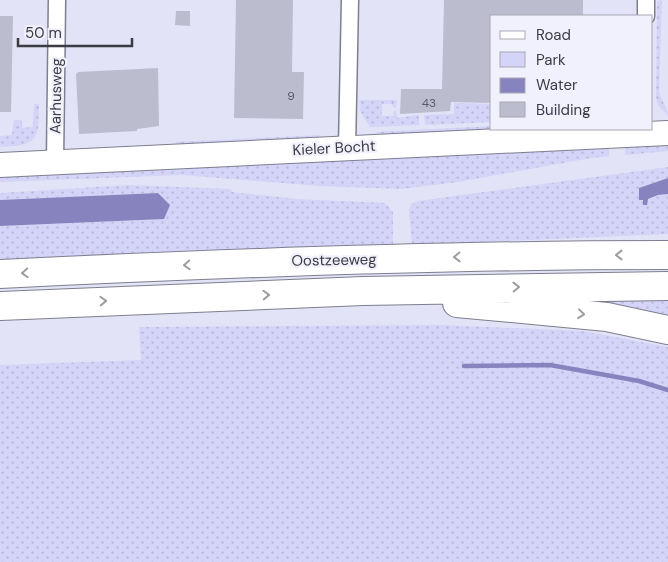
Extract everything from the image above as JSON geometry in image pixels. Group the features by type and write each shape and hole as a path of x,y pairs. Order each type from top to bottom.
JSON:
{"highway":[{"name":"Oostzeeweg","path":"0,274 236,262 506,255 668,255"},
{"path":"0,306 363,291 668,286"},
{"path":"363,291 514,310 607,317 668,330"}],"street":[{"name":"Aarhusweg","path":"55,162 57,0"},
{"path":"347,148 350,0"},
{"path":"646,0 646,15"},
{"name":"Kieler Bocht","path":"0,165 644,131 668,133"}],"green space":[{"path":"662,0 659,92 668,116 658,105 656,98 657,1"},
{"path":"359,100 397,100 396,108 392,104 382,104 382,116 393,116 394,111 396,111 397,118 419,115 419,125 370,127 360,111"},
{"path":"454,103 490,104 490,122 425,125 424,115 454,114"},
{"path":"34,104 39,104 39,117 36,134 33,139 29,143 22,145 0,147 0,136 12,135 14,120 22,120 22,128 33,127"},
{"path":"490,126 490,130 544,130 383,136 375,132"},
{"path":"322,135 314,138 177,146 175,142"},
{"path":"609,145 609,156 458,182 401,189 320,186 182,175 0,182 0,176"},
{"path":"668,145 668,151 625,155 625,147"},
{"path":"668,167 668,178 639,188 640,200 643,200 643,204 654,197 668,194 668,234 412,245 409,210 411,204 418,201"},
{"path":"128,185 230,189 232,192 297,199 385,203 393,212 393,244 0,265 0,226 163,219 158,193 0,200 0,193"},
{"path":"668,296 668,318 624,306 582,302 578,297"},
{"path":"440,325 583,331 668,347 668,562 0,562 0,365 141,360 139,327"}],"water":[{"path":"668,178 668,194 648,199 647,205 643,205 643,200 639,200 639,188"},
{"path":"158,193 170,205 164,219 0,226 0,200"}],"building":[{"path":"236,0 293,0 292,72 304,72 303,119 234,118"},
{"path":"444,0 583,0 583,15 490,15 490,103 451,102 450,111 400,114 401,89 442,89"},
{"path":"176,11 190,11 190,26 175,25"},
{"path":"0,16 13,16 11,112 0,112"},
{"path":"158,68 159,126 137,129 137,131 79,134 76,74 78,72"}],"waterway":[{"path":"464,366 550,365 639,381 668,390"}]}
